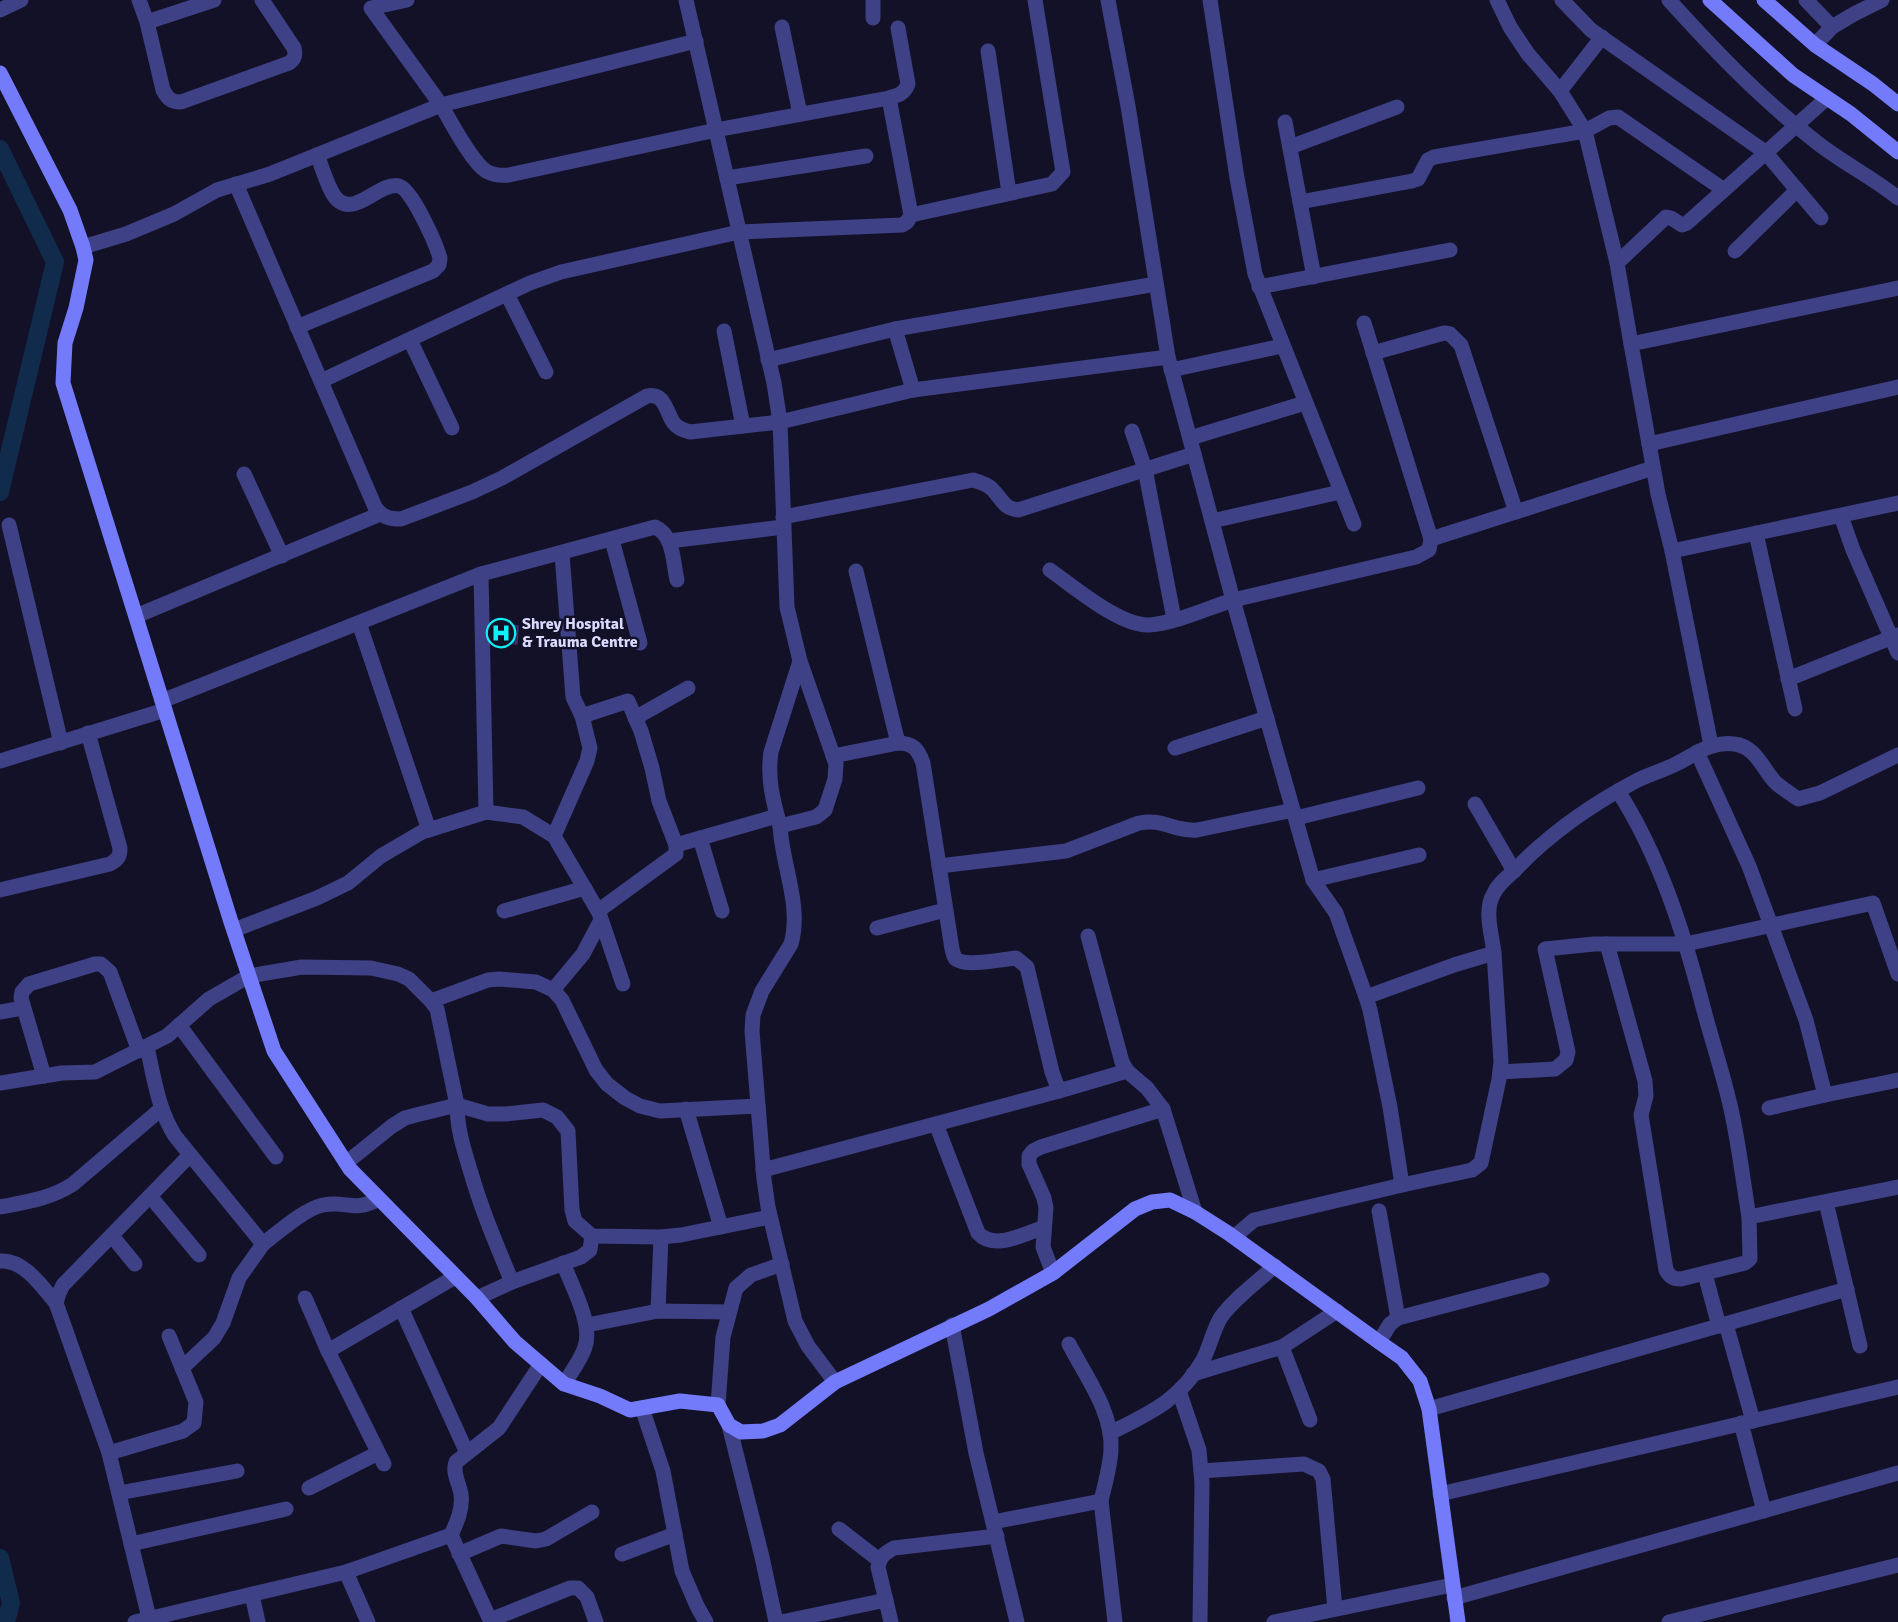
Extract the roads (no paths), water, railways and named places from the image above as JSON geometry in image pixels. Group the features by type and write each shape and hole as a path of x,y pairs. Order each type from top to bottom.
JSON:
{"street":[{"path":"0,10 21,0"},
{"path":"139,0 147,22 163,90 173,102 181,102 294,60 296,54 294,48 262,0"},
{"path":"147,22 214,0"},
{"path":"407,0 369,4 441,105 478,163 487,171 498,176 716,130 900,95 908,84 898,28"},
{"path":"676,845 779,821 816,817 825,810 836,779 836,764 800,661 787,607 780,422 686,0"},
{"path":"873,0 873,18"},
{"path":"911,215 1052,184 1064,172 1035,0"},
{"path":"1108,0 1128,106 1170,364 1233,600 1314,880 1336,913 1370,1010 1390,1107 1402,1185"},
{"path":"1210,0 1237,178 1259,287 1354,524"},
{"path":"1497,0 1510,27 1528,54 1560,91 1586,131 1617,262 1653,468 1672,550 1704,748 1806,1020 1825,1095"},
{"path":"1562,0 1591,30 1766,153 1821,218"},
{"path":"1669,0 1770,105 1816,142 1898,198"},
{"path":"1710,0 1793,75 1851,114 1898,152"},
{"path":"1764,0 1815,45 1873,84 1898,104"},
{"path":"1806,0 1832,27"},
{"path":"1815,45 1851,7 1882,0"},
{"path":"782,27 800,114"},
{"path":"1560,91 1602,37"},
{"path":"83,247 126,234 174,214 218,190 270,174 441,105 696,41"},
{"path":"988,51 1009,194"},
{"path":"0,73 70,210 83,247 86,260 76,308 65,343 63,383 274,1051 346,1163 378,1199 477,1298 515,1342 564,1384 600,1396 630,1410 680,1401 718,1405"},
{"path":"321,381 507,294 561,272 739,232 902,225 911,215 889,98"},
{"path":"1617,262 1666,217 1682,225 1687,223 1827,98"},
{"path":"1290,147 1397,107"},
{"path":"1300,202 1418,179 1428,160 1434,157 1586,131 1609,118 1618,117 1724,190"},
{"path":"1285,122 1314,277"},
{"path":"297,327 433,271 439,265 440,258 412,198 405,189 398,185 391,186 356,203 340,202 334,196 317,155"},
{"path":"727,178 866,156"},
{"path":"236,184 375,507 380,514 390,519 401,519 502,478 652,395 663,402 673,423 680,429 690,432 780,422 913,390 1170,364 1282,346"},
{"path":"1735,251 1797,190"},
{"path":"1259,287 1450,250"},
{"path":"768,360 895,330 1156,284"},
{"path":"1631,344 1898,288"},
{"path":"507,294 546,372"},
{"path":"1050,570 1128,622 1147,625 1233,600 1416,557 1430,550 1431,539 1364,323"},
{"path":"895,330 913,390"},
{"path":"724,331 743,426"},
{"path":"1373,353 1444,333 1456,339 1461,345 1516,512"},
{"path":"410,339 452,428"},
{"path":"1649,444 1898,387"},
{"path":"1190,438 1305,403"},
{"path":"1132,431 1145,469 1174,619"},
{"path":"669,541 783,522 973,480 986,484 992,489 1004,506 1018,510 1194,454"},
{"path":"1431,539 1653,468"},
{"path":"244,474 282,556"},
{"path":"1212,520 1340,492"},
{"path":"1672,550 1898,503"},
{"path":"136,616 380,514"},
{"path":"1841,516 1852,550 1895,637 1898,653"},
{"path":"9,525 61,743"},
{"path":"0,761 61,743 164,706 481,574 656,527 669,541 677,580"},
{"path":"1756,533 1795,708"},
{"path":"612,540 640,643"},
{"path":"554,836 587,761 590,748 582,716 573,697 562,554"},
{"path":"856,571 898,743"},
{"path":"481,574 486,812"},
{"path":"359,623 429,830"},
{"path":"1788,680 1895,637"},
{"path":"800,661 769,766 795,925 791,944 762,991 753,1015 752,1031 763,1170 770,1217 795,1321 800,1333 835,1382"},
{"path":"635,718 688,688"},
{"path":"553,990 583,954 600,916 676,854 676,845 659,801 652,768 628,700 582,716"},
{"path":"1175,748 1267,718"},
{"path":"0,890 110,864 120,855 88,733"},
{"path":"833,756 898,743 908,743 916,747 923,763 945,910 955,959 971,963 1016,958 1027,967 1052,1072 1059,1091"},
{"path":"1234,1237 1254,1220 1472,1170 1481,1162 1500,1072 1494,953 1489,916 1491,897 1496,888 1527,857 1565,828 1618,791 1704,748 1737,744 1746,748 1754,754 1776,783 1798,799 1820,793 1898,755"},
{"path":"939,866 1066,851 1139,823 1163,822 1184,832 1197,831 1295,814 1418,788"},
{"path":"1607,944 1645,1081 1646,1096 1641,1115 1666,1270 1674,1279 1740,1266 1750,1259 1749,1217 1731,1109 1686,944 1647,844 1618,791"},
{"path":"1474,804 1514,871"},
{"path":"234,930 317,898 348,883 381,856 422,832 486,812 523,817 554,836 600,916 623,984"},
{"path":"700,838 722,911"},
{"path":"1314,880 1419,855"},
{"path":"504,911 585,888"},
{"path":"1500,1072 1556,1069 1566,1060 1568,1052 1545,949 1607,944 1686,944 1873,903 1898,974"},
{"path":"877,928 945,910"},
{"path":"1088,936 1122,1062 1127,1071 1147,1088 1162,1109 1195,1212"},
{"path":"1366,997 1494,953"},
{"path":"44,1076 23,1008 22,992 29,984 101,964 110,972 143,1049 161,1109 175,1137 262,1244"},
{"path":"0,1083 44,1076 95,1072 167,1036 209,999 249,976 302,967 371,968 399,974 410,979 436,1009 457,1105 461,1140 485,1217 512,1282"},
{"path":"431,1001 488,980 536,982 553,990 562,1000 596,1070 607,1084 625,1098 640,1106 660,1111 758,1106"},
{"path":"0,1012 23,1008"},
{"path":"179,1025 276,1157"},
{"path":"763,1170 1127,1071"},
{"path":"1769,1108 1898,1080"},
{"path":"346,1163 405,1118 457,1105 488,1114 543,1110 561,1120 570,1138 570,1195 575,1221 592,1236 662,1237 770,1217"},
{"path":"0,1207 42,1199 59,1193 161,1109"},
{"path":"686,1109 721,1227"},
{"path":"1053,1272 1043,1247 1046,1208 1044,1198 1029,1164 1029,1156 1033,1151 1162,1109"},
{"path":"936,1124 978,1233 982,1238 996,1242 1044,1227"},
{"path":"56,1303 63,1285 190,1155"},
{"path":"1749,1217 1898,1187"},
{"path":"150,1196 199,1255"},
{"path":"182,1368 214,1338 223,1323 239,1278 262,1244 321,1206 333,1204 358,1207 378,1199"},
{"path":"729,1425 741,1432 763,1431 780,1425 835,1382 989,1309 1053,1272 1135,1209 1152,1202 1170,1200 1195,1212 1275,1266 1402,1358 1420,1381 1429,1409 1458,1622"},
{"path":"1826,1202 1860,1346"},
{"path":"1379,1211 1398,1318"},
{"path":"112,1236 135,1264"},
{"path":"477,1298 512,1282 581,1257 590,1250 592,1236"},
{"path":"658,1311 662,1237"},
{"path":"0,1261 8,1261 28,1272 56,1303 110,1453 131,1544 145,1621 346,1572 450,1535 459,1518 461,1507 461,1495 454,1467 456,1462 499,1428 541,1364"},
{"path":"563,1263 587,1325 588,1337 585,1349 564,1384"},
{"path":"776,1622 729,1425 718,1405 723,1337 736,1288 751,1275 782,1264"},
{"path":"1110,1432 1158,1409 1179,1391 1205,1355 1220,1319 1275,1266"},
{"path":"1705,1274 1722,1325 1747,1422 1764,1511"},
{"path":"328,1351 456,1276"},
{"path":"1379,1342 1390,1324 1398,1318 1542,1280"},
{"path":"1429,1409 1847,1289"},
{"path":"305,1298 328,1351 381,1458 309,1488"},
{"path":"401,1308 467,1453"},
{"path":"587,1325 658,1311 729,1312"},
{"path":"1193,1374 1282,1347 1337,1311"},
{"path":"952,1325 975,1453 1017,1622"},
{"path":"110,1453 183,1431 194,1423 196,1402 169,1335"},
{"path":"1068,1344 1101,1403 1110,1432 1111,1449 1101,1501 1115,1622"},
{"path":"1282,1347 1310,1420"},
{"path":"1440,1494 1898,1388"},
{"path":"1179,1391 1199,1450 1201,1471 1203,1502 1200,1622"},
{"path":"642,1408 663,1471 682,1571 706,1622"},
{"path":"1201,1471 1304,1464 1319,1471 1323,1479 1335,1609"},
{"path":"119,1493 237,1471"},
{"path":"1274,1622 1335,1609 1453,1591 1764,1511 1898,1473"},
{"path":"891,1622 878,1567 879,1560 884,1553 894,1548 995,1529 1101,1501"},
{"path":"131,1544 286,1509"},
{"path":"459,1554 501,1536 536,1541 546,1539 592,1512"},
{"path":"839,1529 879,1560"},
{"path":"622,1554 675,1534"},
{"path":"450,1535 491,1621 570,1588 578,1588 587,1597 596,1622"},
{"path":"1669,1622 1898,1565"},
{"path":"346,1572 368,1622"},
{"path":"252,1595 258,1622"},
{"path":"781,1622 886,1600"}],"waterway":[{"path":"0,149 55,262 0,492"},
{"path":"0,1558 11,1603 6,1622"}],"place":[{"name":"Shrey Hospital & Trauma Centre","path":"501,633"}]}
